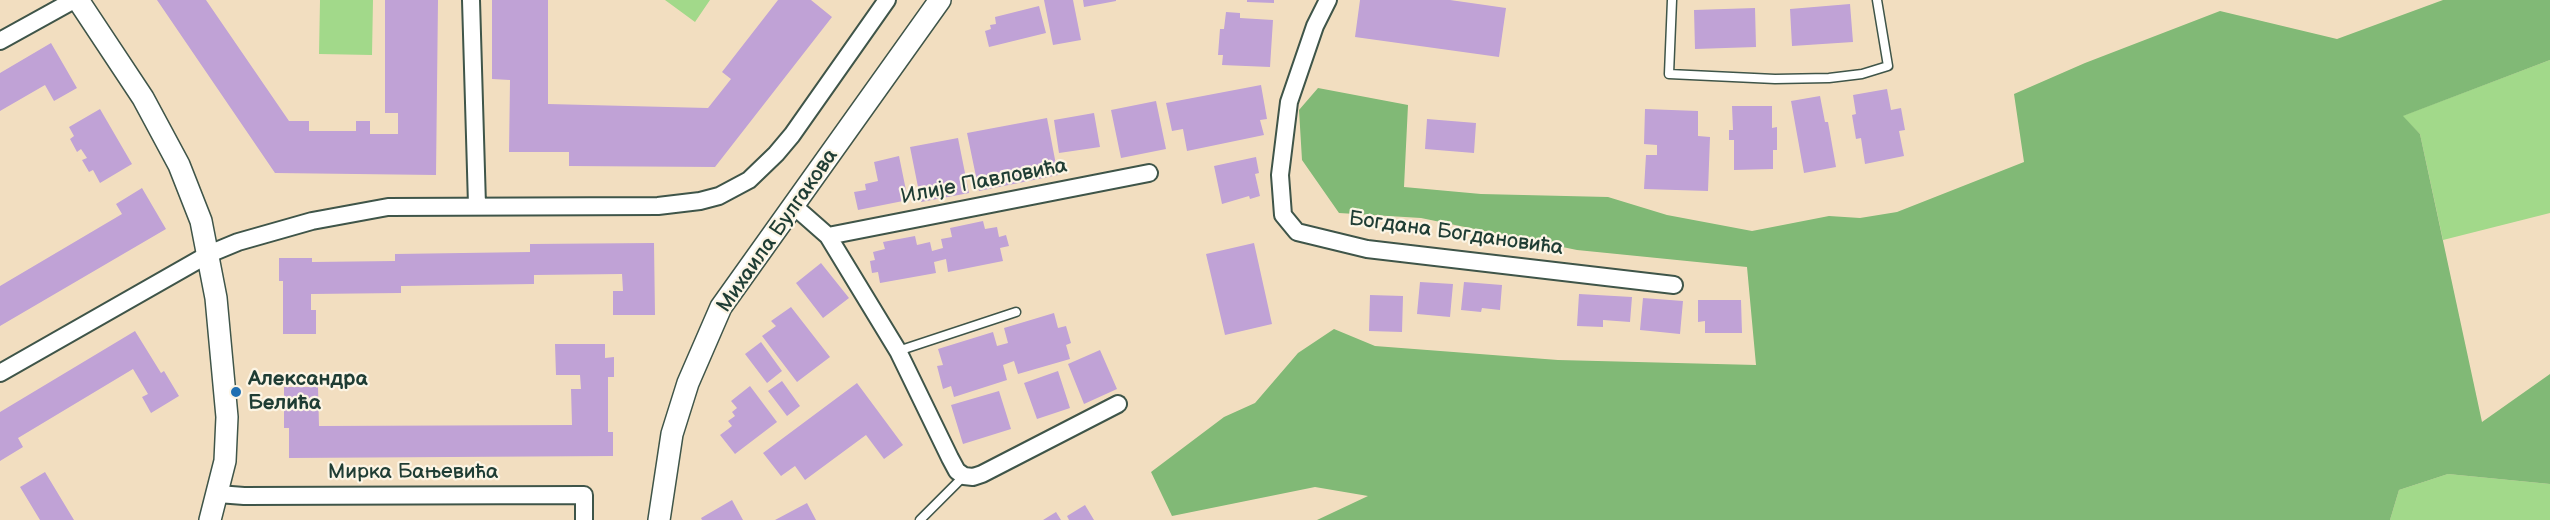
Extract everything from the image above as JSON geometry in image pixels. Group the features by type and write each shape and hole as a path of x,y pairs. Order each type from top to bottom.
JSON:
{"street":[{"path":"471,0 477,205"},
{"path":"0,373 209,254 238,242 312,221 388,207 658,206 700,201 736,188 755,175 792,135 887,0"},
{"name":"Михаила Булгакова","path":"659,520 672,434 698,361 721,307 795,207 940,0"},
{"name":"Богдана Богдановића","path":"1329,0 1315,26 1289,102 1280,175 1283,215 1297,232 1367,249 1674,285"},
{"path":"0,41 71,1 143,98 179,165 197,208 209,254 218,309 227,417 225,461 210,520"},
{"name":"Илије Павловића","path":"828,236 1149,173"},
{"path":"795,207 828,236 898,351 950,458 957,471 964,476 973,477 982,474 1118,404"},
{"name":"Мирка Бањевића","path":"218,494 244,496 584,495 584,520"}],"lane":[{"path":"1672,0 1670,74 1775,79 1829,78 1862,74 1888,66 1877,0"},
{"path":"898,351 1017,312"},
{"path":"920,520 964,476"}],"green space":[{"path":"320,0 373,0 372,55 319,54"},
{"path":"665,0 710,0 695,22"},
{"path":"2443,0 2550,0 2550,60 2403,116 2420,134 2482,422 2550,374 2550,484 2448,474 2399,490 2390,520 1317,520 1368,496 1315,487 1172,516 1151,472 1224,417 1255,403 1298,353 1334,329 1375,346 1558,360 1756,365 1747,267 1577,250 1421,218 1339,213 1302,160 1299,110 1318,88 1408,105 1404,187 1481,194 1608,197 1667,215 1752,231 1829,216 1860,218 1897,212 2024,162 2014,94 2085,63 2220,11 2337,39"},
{"path":"2550,60 2550,213 2443,240 2420,134 2402,116"},
{"path":"2448,474 2550,484 2550,520 2390,520 2399,490"}],"building":[{"path":"157,0 206,0 289,121 309,121 309,131 356,131 356,121 370,121 370,134 398,134 398,113 385,113 385,0 438,0 436,175 275,173"},
{"path":"492,0 548,0 548,104 708,108 731,79 722,72 778,0 811,0 832,17 715,167 569,166 569,152 509,152 510,80 492,79"},
{"path":"1044,0 1073,0 1081,40 1053,45"},
{"path":"1083,0 1116,0 1116,1 1084,7"},
{"path":"1247,0 1274,0 1274,3 1247,2"},
{"path":"1360,0 1450,0 1506,8 1499,57 1355,37"},
{"path":"1850,4 1853,42 1792,46 1790,9"},
{"path":"1039,6 1046,33 989,47 985,31 991,29 990,25 996,24 995,17"},
{"path":"1755,8 1756,47 1695,49 1694,10"},
{"path":"1226,12 1240,13 1240,18 1273,20 1270,67 1222,65 1223,55 1218,55 1220,29 1224,29"},
{"path":"51,43 77,88 54,101 45,85 0,111 0,73"},
{"path":"1261,85 1267,119 1260,120 1264,135 1187,151 1183,129 1172,131 1166,103"},
{"path":"1887,89 1891,110 1901,108 1905,130 1899,131 1904,156 1865,164 1861,138 1856,139 1852,115 1856,114 1853,95"},
{"path":"1820,96 1825,122 1828,122 1836,167 1804,173 1791,101"},
{"path":"1156,101 1166,149 1121,158 1111,110"},
{"path":"1732,106 1772,106 1772,128 1777,127 1777,150 1773,150 1773,169 1734,170 1734,140 1729,140 1729,130 1733,130"},
{"path":"100,109 132,164 100,183 93,170 89,172 82,160 87,158 81,149 77,152 70,139 74,136 69,127"},
{"path":"1645,109 1698,111 1698,136 1710,137 1708,191 1644,189 1646,155 1657,155 1657,145 1644,144"},
{"path":"1094,113 1100,147 1059,153 1054,120"},
{"path":"1047,118 1058,175 979,191 967,133"},
{"path":"1427,119 1476,123 1474,153 1425,149"},
{"path":"958,138 969,193 921,202 910,147"},
{"path":"899,156 908,200 858,210 854,192 866,190 865,184 878,181 874,162"},
{"path":"1256,157 1259,173 1255,174 1260,196 1250,199 1249,196 1222,204 1214,166"},
{"path":"142,188 166,229 0,326 0,286 122,214 116,204"},
{"path":"983,221 985,229 997,227 999,237 1006,235 1009,246 1000,248 1003,261 948,272 946,259 934,262 936,273 880,283 878,272 872,273 870,261 875,260 873,252 885,249 883,242 915,236 917,245 930,242 932,251 943,248 941,239 952,237 950,228"},
{"path":"654,243 655,315 613,315 613,291 623,291 622,274 534,275 534,284 401,286 401,293 311,294 311,310 316,310 316,334 283,334 283,281 279,281 279,258 312,258 312,262 395,261 395,254 530,252 530,244"},
{"path":"1254,243 1272,324 1225,335 1206,254"},
{"path":"821,263 849,298 823,318 796,283"},
{"path":"1420,282 1453,284 1450,317 1417,314"},
{"path":"1464,282 1502,285 1500,310 1482,308 1481,312 1461,310"},
{"path":"1579,294 1632,297 1630,322 1603,320 1603,327 1577,326"},
{"path":"1370,295 1403,296 1402,332 1369,331"},
{"path":"1643,298 1683,301 1680,334 1640,330"},
{"path":"1698,300 1741,300 1742,333 1705,333 1705,321 1698,322"},
{"path":"791,307 830,357 797,382 762,336 776,326 771,321"},
{"path":"1054,313 1058,328 1066,326 1071,343 1066,345 1070,359 1018,374 1014,361 1003,365 1007,380 954,397 951,386 943,389 937,366 943,365 938,349 993,332 997,346 1008,343 1004,328"},
{"path":"135,331 161,373 164,371 179,396 151,413 142,397 148,394 133,369 18,438 23,447 0,461 0,412"},
{"path":"761,342 782,371 767,383 745,354"},
{"path":"555,344 605,344 605,358 614,357 614,377 608,377 608,432 613,432 613,456 289,458 289,428 284,428 284,387 318,387 319,426 572,425 571,389 581,389 580,375 556,375"},
{"path":"1100,350 1117,389 1084,404 1068,364"},
{"path":"1058,371 1070,408 1037,419 1024,383"},
{"path":"782,381 800,406 787,416 768,391"},
{"path":"857,383 903,445 884,459 866,435 805,480 795,466 781,476 763,453"},
{"path":"750,386 777,422 735,454 720,435 732,426 728,421 735,416 732,412 737,408 731,401"},
{"path":"999,391 1011,429 963,444 951,405"},
{"path":"45,472 74,520 40,520 20,487"},
{"path":"732,500 743,520 702,520 701,518"},
{"path":"807,503 816,520 775,520"},
{"path":"1085,505 1094,520 1069,520 1067,516"},
{"path":"1056,512 1061,520 1043,520"}],"place":[{"name":"Александра Белића","path":"236,392"}]}
